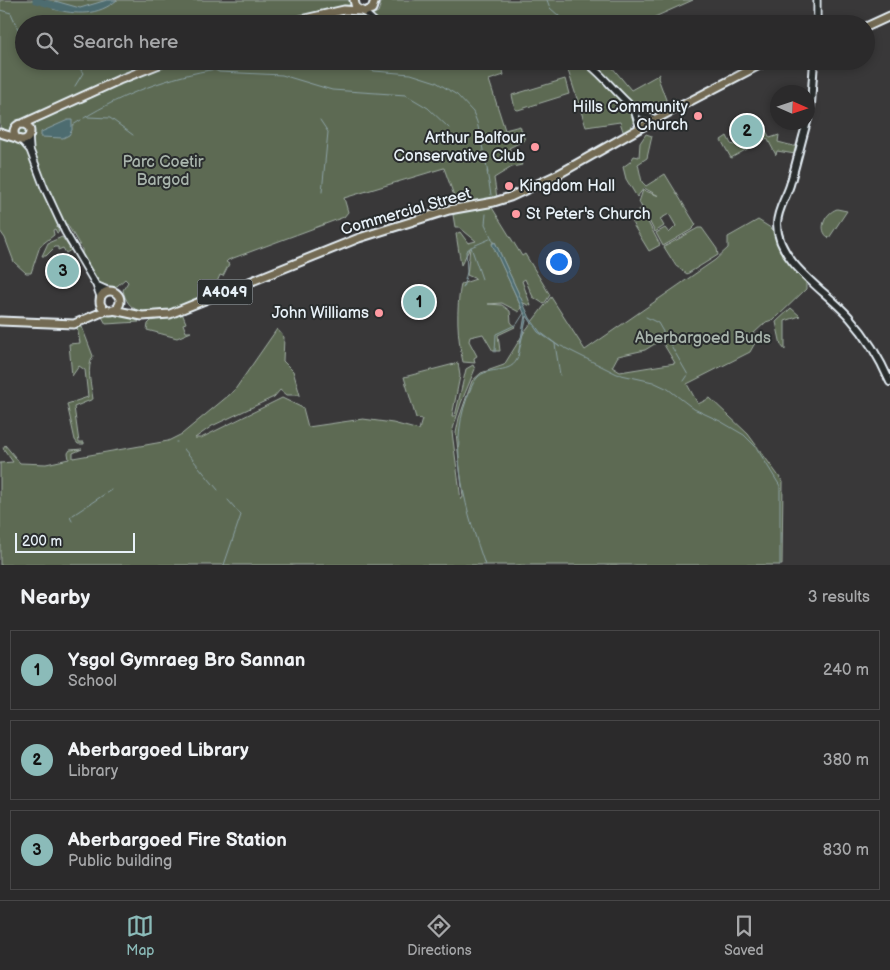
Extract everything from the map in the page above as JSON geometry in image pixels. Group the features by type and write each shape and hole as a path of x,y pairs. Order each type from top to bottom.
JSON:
{"main road":[{"path":"344,10 354,1 362,12"},
{"path":"322,15 344,10 362,12 375,3"},
{"path":"875,23 890,16"},
{"path":"1,133 14,130 22,124 144,70"},
{"name":"Commercial Street","path":"128,312 150,317 170,314 320,253 406,223 510,197 557,175 643,126 750,70"},
{"path":"812,85 813,70"},
{"path":"1,133 18,139 29,133 38,118"},
{"path":"22,124 29,133"},
{"path":"14,130 18,139"},
{"path":"805,130 790,187 778,216 778,234 795,265 812,284 842,308 866,338 890,382"},
{"path":"94,315 103,294 109,291 117,294 128,312"},
{"path":"101,301 110,310 118,307 120,300"},
{"name":"A4049","path":"0,321 74,324 110,310 128,312"}],"street":[{"path":"816,0 817,15"},
{"path":"362,12 366,15"},
{"path":"595,70 611,83 640,115 656,119"},
{"path":"634,110 643,126"},
{"path":"640,115 643,126"},
{"path":"29,133 30,150 44,187 65,232 96,285 101,301"},
{"path":"18,139 30,150"},
{"path":"96,285 109,291"}],"green space":[{"name":"Parc Coetir Bargod","path":"0,0 351,0 353,13 360,15 15,15 15,70 503,70 504,75 489,80 505,130 520,126 525,140 509,148 512,154 516,153 522,165 512,167 494,178 497,198 457,204 444,168 344,198 348,212 344,217 228,260 226,262 229,264 223,276 220,275 217,282 221,290 180,307 165,311 151,313 138,311 129,303 123,290 128,282 125,279 117,286 112,287 100,283 82,256 82,249 67,224 57,226 59,232 57,233 55,229 53,230 54,235 40,246 31,273 26,273 14,262 5,238 0,231"},
{"name":"Parc Coetir Bargod","path":"382,0 693,0 659,15 371,15 378,12"},
{"path":"568,70 614,70 631,90 660,74 658,78 668,105 663,107 662,111 654,113 645,112 637,105 630,110 633,123 624,134 620,122 586,127"},
{"path":"565,79 569,94 518,110 515,109 512,95"},
{"path":"760,120 770,138 779,135 778,142 797,147 795,154 777,151 776,155 767,138 731,158 721,140 727,136 731,144 734,145 754,135 749,125"},
{"path":"646,134 652,136 647,158 638,164 642,182 646,186 665,174 696,225 691,230 663,246 656,233 665,228 669,233 676,226 669,214 660,219 664,226 655,232 639,202 643,190 659,196 644,188 637,197 626,179 623,167 634,156 639,157 640,143"},
{"path":"491,206 522,256 525,254 550,295 544,304 533,297 525,279 522,281 531,306 523,303 495,242 492,243 521,307 519,312 502,303 488,304 502,305 510,311 511,322 515,327 498,335 500,351 493,351 483,334 470,337 469,341 477,356 474,358 475,363 463,362 459,343 459,294 461,284 476,279 467,275 470,248 461,265 456,234 460,232 468,243 476,241 459,227 455,227 453,215 458,212"},
{"path":"641,209 660,245 649,251 632,223 640,217 637,211"},
{"path":"837,209 847,211 829,238 825,235 824,222 829,214"},
{"name":"Aberbargoed Buds","path":"758,220 774,230 780,248 806,282 806,289 775,319 766,322 753,334 755,343 750,352 687,384 698,404 710,398 748,434 783,482 782,565 0,565 0,463 13,462 3,448 5,445 20,463 46,464 69,459 68,453 70,450 82,449 73,453 73,458 168,441 182,434 234,391 277,329 284,337 283,361 293,371 300,395 286,395 280,390 274,397 212,426 195,438 201,438 282,398 303,408 308,427 363,419 393,423 419,430 422,419 416,418 404,377 458,363 460,376 452,416 455,416 466,369 473,365 475,369 452,432 461,500 463,497 456,433 459,418 472,381 481,373 504,365 525,331 551,297 585,350 715,260 728,248 728,237","holes":["661,340 675,363 620,372 612,367 618,356 645,350"]},
{"path":"698,228 702,228 717,249 718,255 687,274 676,266 664,247"},
{"path":"62,237 71,250 66,253 63,248 58,250 58,247 55,247 46,256 42,256 48,243"},
{"path":"791,308 800,316 785,321 785,350 781,345 776,322"},
{"path":"114,313 132,317 139,322 106,324 101,315"},
{"path":"182,313 186,323 183,324 186,332 191,332 177,338 147,330 148,324 151,321"},
{"path":"77,327 82,327 93,356 89,371 93,399 74,407 79,442 84,442 84,444 78,444 75,440 67,404 88,397 85,370 79,366 72,376 69,344 80,343"}],"water":[{"path":"107,0 117,0 102,9 87,13 53,9 55,1 80,8"},
{"path":"72,120 72,130 69,135 63,138 41,137 41,132"},
{"path":"495,242 530,318 540,332 560,347 538,332 527,316 518,356 525,315 492,244"}],"waterway":[{"path":"36,0 62,8"},
{"path":"547,0 550,8 558,15"},
{"path":"0,10 11,13 15,22"},
{"path":"75,86 83,73 81,70"},
{"path":"84,118 115,101 148,87 182,76 210,70"},
{"path":"215,70 219,72 282,75 332,90 406,95 428,108 449,128"},
{"path":"371,70 411,74 436,82 457,95 473,112 477,122 488,173"},
{"path":"87,117 110,118 133,135"},
{"path":"73,125 81,120"},
{"path":"320,120 328,132 322,192"},
{"path":"487,171 491,195"},
{"path":"486,214 485,224 494,243"},
{"path":"463,288 467,272 466,251 492,238"},
{"path":"471,247 482,279"},
{"path":"495,352 496,334 517,324 524,313"},
{"path":"646,317 658,323 688,375 684,381"},
{"path":"555,344 560,375"},
{"path":"561,346 617,374 653,382 668,389 694,409 744,435 756,447 780,486 780,565"},
{"path":"485,565 466,504 462,482 459,461 461,419 472,385 477,378 487,372 511,366 518,357"},
{"path":"184,449 218,490"},
{"path":"73,515 111,490"},
{"path":"224,565 241,515 228,500"},
{"path":"71,516 72,521"}],"place":[{"name":"Hills Community Church","path":"698,116"},
{"name":"Aberbargoed Library","path":"747,131"},
{"name":"Arthur Balfour Conservative Club","path":"535,147"},
{"name":"Kingdom Hall","path":"509,186"},
{"name":"St Peter's Church","path":"516,214"},
{"name":"Aberbargoed Fire Station","path":"63,271"},
{"name":"Ysgol Gymraeg Bro Sannan","path":"419,302"},
{"name":"John Williams","path":"379,313"}]}
